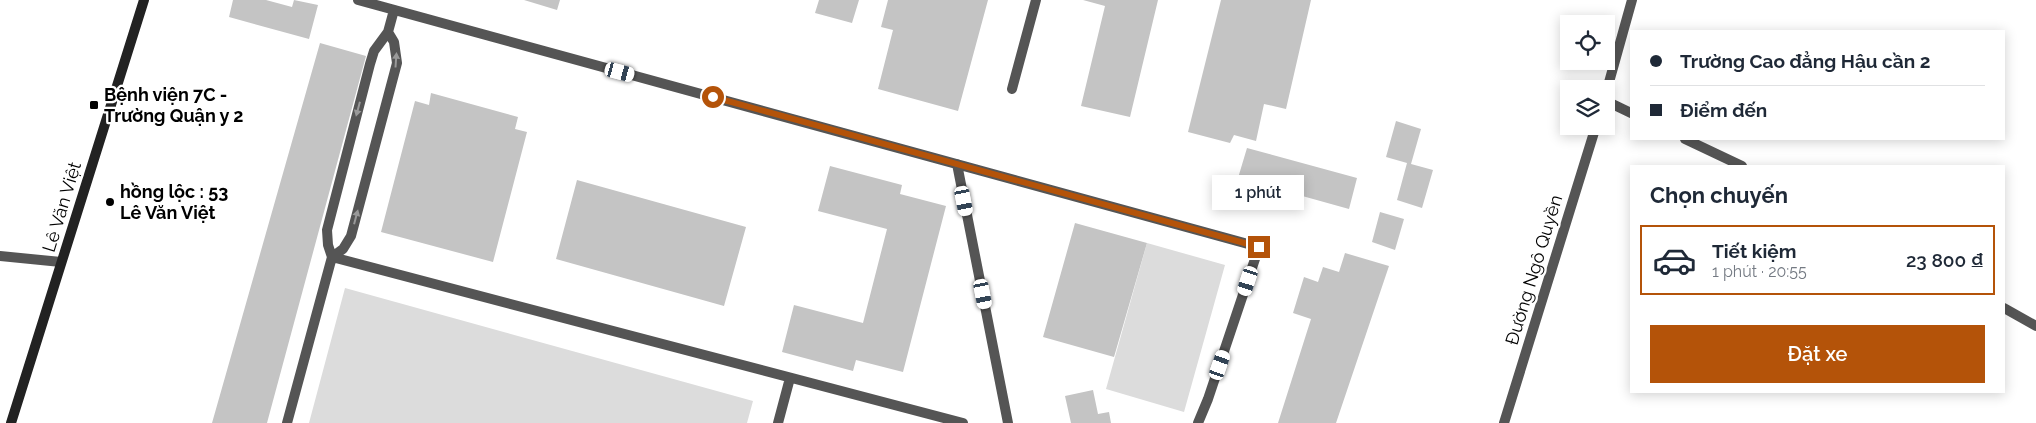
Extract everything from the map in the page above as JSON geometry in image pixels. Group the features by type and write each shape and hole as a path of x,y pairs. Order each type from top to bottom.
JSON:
{"main road":[{"name":"Lê Văn Việt","path":"11,423 144,0"}],"street":[{"path":"358,0 1259,247 1208,399 1198,423"},
{"path":"1012,88 1036,0"},
{"path":"1610,80 1632,0"},
{"path":"287,423 332,257 328,244 327,230 330,218 374,51 388,32 394,10"},
{"path":"332,257 343,249 352,236 396,63 397,52 388,32"},
{"path":"1615,105 1630,113"},
{"name":"Đường Ngô Quyền","path":"1504,423 1593,135"},
{"path":"1687,140 1740,165"},
{"path":"957,164 1008,423"},
{"path":"0,256 61,262"},
{"path":"332,257 963,423"},
{"path":"2005,309 2036,326"},
{"path":"778,423 790,378"}],"shaded area":[{"path":"1147,243 1225,265 1184,412 1106,389"},
{"path":"345,288 753,401 747,423 309,423"}],"building":[{"path":"233,0 266,0 292,7 294,0 318,5 309,39 229,17"},
{"path":"524,0 560,0 557,10"},
{"path":"819,0 859,0 852,23 815,13"},
{"path":"888,0 988,0 958,111 878,89 893,30 881,27"},
{"path":"1083,0 1158,0 1130,117 1081,106 1105,6"},
{"path":"1221,0 1311,0 1286,109 1264,104 1256,141 1234,135 1230,143 1188,132"},
{"path":"320,43 366,56 267,423 212,423"},
{"path":"431,93 518,117 515,129 527,132 493,262 381,232 415,101 429,105"},
{"path":"1396,121 1421,129 1411,164 1433,170 1422,208 1397,200 1407,163 1386,157"},
{"path":"1247,148 1357,178 1349,209 1238,178"},
{"path":"830,166 902,185 900,194 946,206 903,372 856,360 853,371 782,352 794,305 863,323 887,229 818,211"},
{"path":"577,180 746,227 724,306 556,259"},
{"path":"1380,212 1404,219 1395,250 1372,242"},
{"path":"1075,223 1147,243 1114,357 1043,337"},
{"path":"1345,253 1389,266 1336,423 1278,423 1311,319 1293,313 1304,277 1318,282 1323,267 1339,272"},
{"path":"1093,390 1098,414 1109,412 1111,423 1071,423 1065,396"}],"place":[{"name":"Bệnh viện 7C - Trường Quận y 2","path":"94,105"},
{"name":"hồng lộc : 53 Lê Văn Việt","path":"110,202"}],"route":[{"path":"713,97 1259,247"}]}
